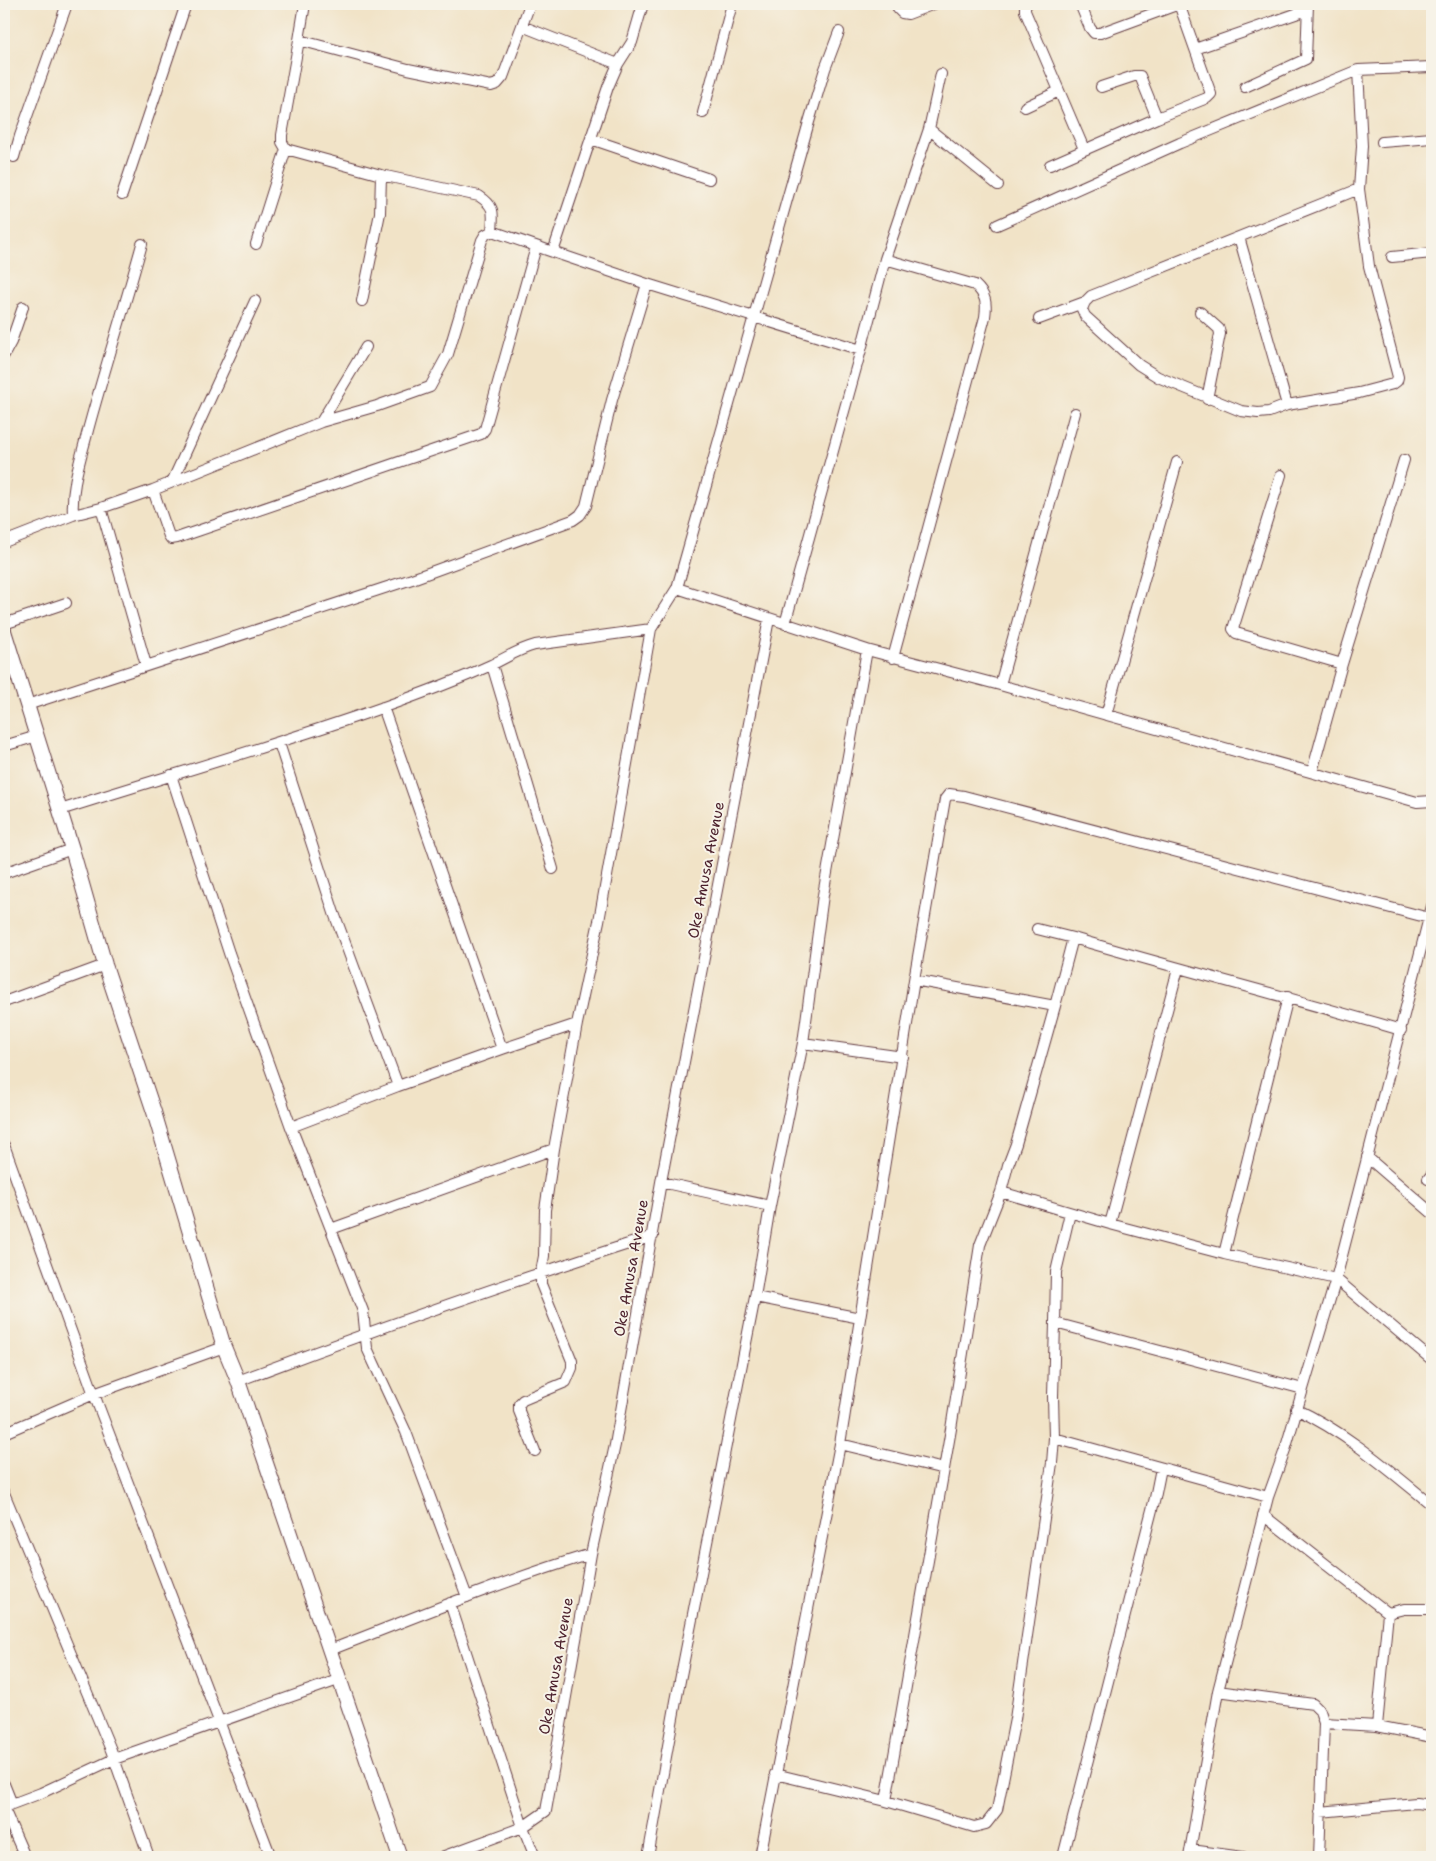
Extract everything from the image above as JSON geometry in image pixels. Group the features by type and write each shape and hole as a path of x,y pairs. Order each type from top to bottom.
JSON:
{"street":[{"path":"14,157 67,4"},
{"path":"122,195 186,4"},
{"path":"256,244 286,150 282,142 282,135 305,4"},
{"path":"553,252 618,64 632,42 643,4"},
{"path":"703,113 732,4"},
{"path":"898,4 898,9 902,13 908,14 934,4"},
{"path":"1027,4 1025,11 1084,149"},
{"path":"1050,166 1084,149 1207,98 1211,94 1179,4 1100,33 1094,33 1080,4"},
{"path":"1432,4 1432,11"},
{"path":"299,40 408,68 491,86 498,84 503,77 528,6"},
{"path":"1196,49 1308,7 1306,59 1245,87"},
{"path":"522,26 618,64"},
{"path":"535,1451 519,1411 519,1404 523,1400 566,1382 572,1368 572,1361 542,1284 545,1210 554,1149 602,903 651,629 677,588 809,122 825,69 839,32"},
{"path":"997,225 1180,143 1358,70 1432,67"},
{"path":"1085,302 1082,309 1085,316 1139,365 1158,377 1208,398 1250,412 1268,412 1287,405 1359,393 1394,384 1398,377 1369,266 1359,189 1362,146 1358,70"},
{"path":"785,624 885,259 929,129 941,74"},
{"path":"1101,87 1134,76 1140,76 1156,118"},
{"path":"1025,107 1059,91"},
{"path":"929,129 998,185"},
{"path":"1382,142 1432,138"},
{"path":"591,139 709,179"},
{"path":"286,150 381,175 479,196 491,206 493,212 492,231"},
{"path":"362,301 380,213 381,175"},
{"path":"1039,319 1085,302 1092,296 1359,189"},
{"path":"4,542 73,515 101,508 153,490 321,422 376,406 430,386 448,354 482,240 485,235 492,231 647,284 860,350"},
{"path":"1239,237 1287,405"},
{"path":"73,515 73,491 76,478 95,404 142,244"},
{"path":"153,490 169,536 171,539 177,538 481,434 485,429 536,247"},
{"path":"1392,257 1432,253"},
{"path":"885,259 974,285 982,292 987,303 985,317 893,658"},
{"path":"27,705 412,579 573,520 580,515 586,506 612,400 647,284"},
{"path":"172,482 255,301"},
{"path":"4,355 11,342 22,308"},
{"path":"1200,312 1219,328 1220,334 1208,398"},
{"path":"321,422 366,347"},
{"path":"1000,685 1075,413"},
{"path":"1312,772 1342,664 1404,460"},
{"path":"1106,715 1177,462"},
{"path":"1281,475 1233,629 1236,633 1342,664"},
{"path":"101,508 146,665"},
{"path":"677,588 893,658 1000,685 1417,802 1432,801"},
{"path":"4,624 66,603"},
{"name":"Oke Amusa Avenue","path":"442,1857 523,1827 546,1811 591,1554 615,1445 661,1182 770,619"},
{"path":"60,810 279,742 383,707 492,665 512,653 535,645 651,629"},
{"path":"4,631 72,849 105,965 154,1112 224,1347 238,1380 330,1650 338,1680 400,1857"},
{"path":"648,1857 802,1043 823,895 867,650"},
{"path":"492,665 553,869"},
{"path":"383,707 502,1049"},
{"path":"4,746 37,736"},
{"path":"279,742 334,913 398,1086"},
{"path":"171,775 229,953 291,1127 363,1311 367,1348 406,1432 467,1597"},
{"path":"760,1857 840,1444 944,799 949,794 964,796 1429,918"},
{"path":"4,872 72,849"},
{"path":"1243,1857 1190,1853 1218,1691 1268,1496 1286,1447 1336,1279 1432,906"},
{"path":"1037,929 1178,969 1288,997 1401,1030"},
{"path":"886,1802 944,1469 980,1245 1001,1192 1073,938"},
{"path":"4,1002 105,965"},
{"path":"1110,1224 1178,969"},
{"path":"914,980 1055,1006"},
{"path":"1224,1254 1288,997"},
{"path":"291,1127 398,1086 577,1024"},
{"path":"802,1043 902,1057"},
{"path":"4,1145 94,1394 271,1857"},
{"path":"331,1229 554,1149"},
{"path":"1367,1157 1432,1213"},
{"path":"661,1182 770,1206"},
{"path":"1001,1192 1070,1213 1224,1254 1336,1279 1432,1360"},
{"path":"775,1774 886,1802 974,1827 986,1824 998,1810 1015,1719 1054,1438 1053,1396 1056,1272 1070,1213"},
{"path":"238,1380 365,1332 653,1236"},
{"path":"755,1297 860,1318"},
{"path":"1055,1323 1303,1390"},
{"path":"4,1433 94,1394 224,1347"},
{"path":"1296,1409 1318,1419 1366,1452 1432,1505"},
{"path":"1054,1438 1268,1496"},
{"path":"840,1444 944,1469"},
{"path":"1063,1857 1155,1498 1161,1468"},
{"path":"4,1493 114,1759 149,1857"},
{"path":"1263,1515 1388,1613"},
{"path":"330,1650 450,1603 591,1554"},
{"path":"450,1603 534,1857"},
{"path":"1388,1613 1404,1609 1432,1609"},
{"path":"1377,1726 1388,1613"},
{"path":"6,1807 114,1759 338,1680"},
{"path":"1218,1691 1312,1704 1320,1711 1324,1722 1319,1857"},
{"path":"1324,1722 1377,1726 1432,1737"},
{"path":"4,1784 6,1807 25,1857"},
{"path":"1320,1812 1416,1803 1432,1805"}]}
